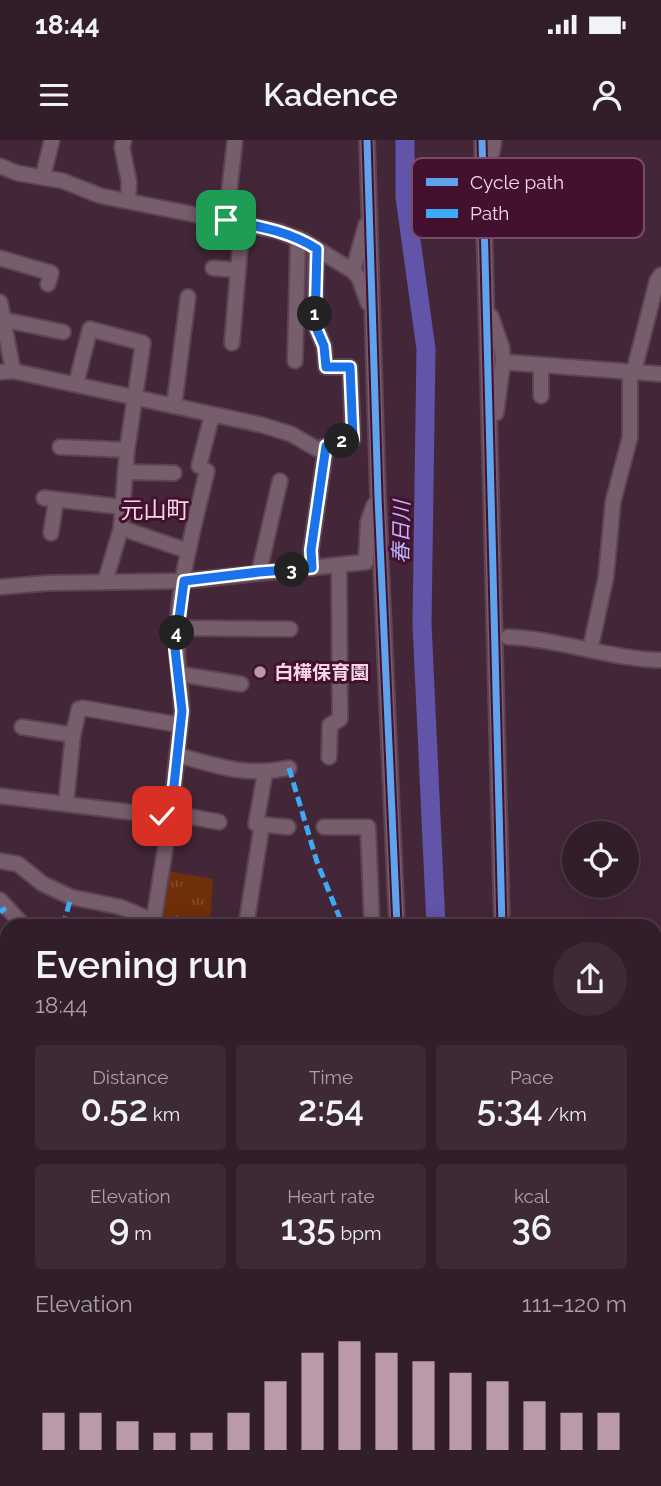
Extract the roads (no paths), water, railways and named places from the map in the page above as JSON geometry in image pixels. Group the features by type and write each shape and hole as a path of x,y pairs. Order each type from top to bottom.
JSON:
{"street":[{"path":"43,176 52,140"},
{"path":"124,140 122,147 129,182 128,201"},
{"path":"226,220 235,140"},
{"path":"367,140 377,497 397,919"},
{"path":"482,140 482,158"},
{"path":"488,158 494,140"},
{"path":"0,166 17,173 63,181 84,191 242,223 298,238 353,271 359,278 373,317"},
{"path":"353,271 369,212"},
{"path":"232,343 242,223"},
{"path":"295,361 298,238"},
{"path":"484,238 502,919"},
{"path":"0,302 5,320 7,372 75,384 291,434 317,449 353,438 350,367 326,367 324,346 315,325 317,249"},
{"path":"0,258 51,273 48,284"},
{"path":"213,268 238,270"},
{"path":"590,650 606,578 613,502 630,437 632,371 661,275"},
{"path":"174,406 188,297"},
{"path":"486,302 502,348 503,362 496,413 489,422"},
{"path":"5,320 63,332"},
{"path":"75,384 90,329 143,344 127,450 121,528 105,582"},
{"path":"503,362 661,374"},
{"path":"541,365 541,396"},
{"path":"156,919 182,711 175,649 188,551 212,415"},
{"path":"312,568 311,550 326,446"},
{"path":"60,447 127,450"},
{"path":"125,471 174,474"},
{"path":"259,572 280,481"},
{"path":"377,497 368,522 366,562 383,610"},
{"path":"51,533 50,499 123,507"},
{"path":"121,528 188,551"},
{"path":"0,587 48,583 184,581 366,562"},
{"path":"329,757 330,725 340,719 339,565"},
{"path":"494,601 500,608 508,637 502,669 497,680"},
{"path":"178,628 290,629"},
{"path":"508,637 535,638 636,659 661,660"},
{"path":"179,674 241,684"},
{"path":"66,803 73,735 79,709 180,725"},
{"path":"22,727 73,735"},
{"path":"177,755 240,772 265,773 289,768"},
{"path":"265,773 256,824 288,827"},
{"path":"0,796 162,816 171,813 219,822"},
{"path":"247,919 262,824"},
{"path":"324,827 368,827 372,919"},
{"path":"0,861 18,864 44,884 71,897 120,907 147,919"},
{"path":"0,900 18,919"}],"waterway":[{"name":"春日川","path":"405,140 405,197 426,349 422,624 436,919"}],"place":[{"name":"白樺保育園","path":"260,672"}],"district":[{"name":"元山町","path":"155,509"}]}
